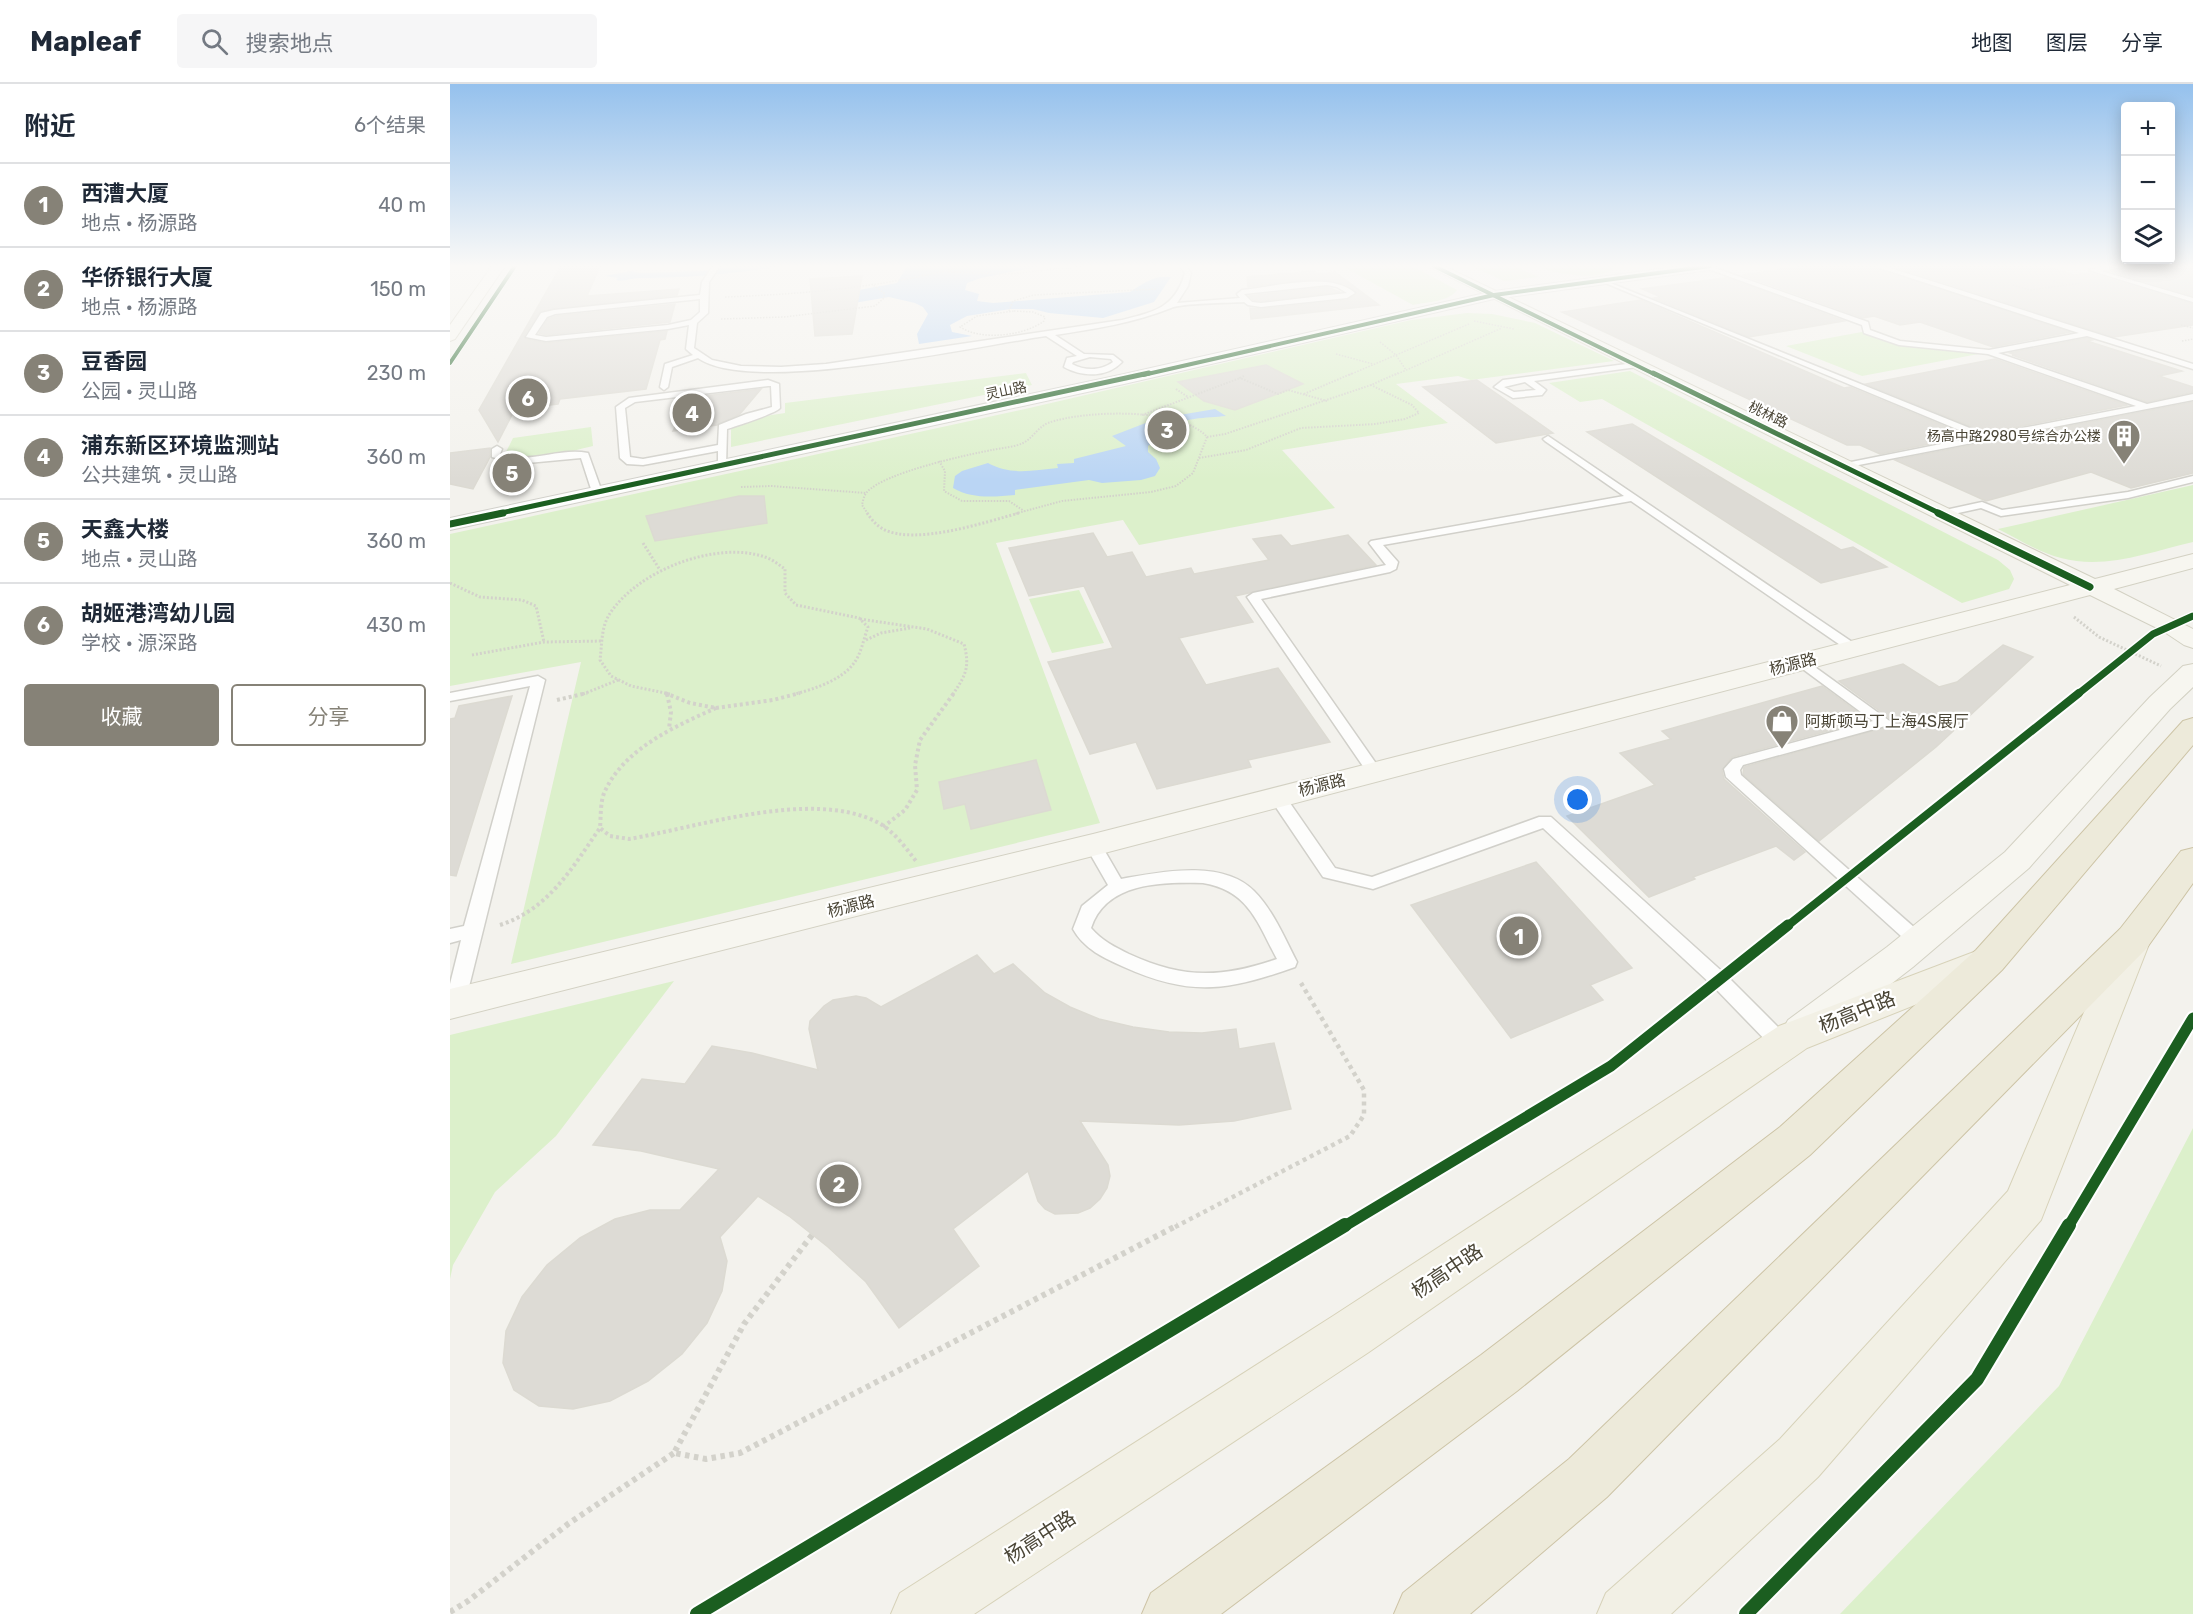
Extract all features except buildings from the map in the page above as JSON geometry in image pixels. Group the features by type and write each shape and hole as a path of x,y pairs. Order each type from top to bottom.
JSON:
{"highway":[{"name":"杨高中路","path":"1172,1614 1499,1373 1795,1141 1989,960 2193,727"},
{"path":"1424,1614 1588,1478 2133,939 2193,859"}],"main road":[{"path":"1627,1614 1799,1458 2025,1205 2133,939"},
{"name":"杨高中路","path":"921,1614 1361,1328 1788,1041 1989,960"}],"street":[{"name":"灵山路","path":"450,524 1310,337"},
{"name":"桃林路","path":"1579,337 1841,467 2172,626 2193,640"},
{"name":"杨源路","path":"452,1003 1094,845 2193,561"},
{"path":"1788,1041 1918,941 2018,860 2160,703 2190,674"}],"lane":[{"path":"533,337 562,337"},
{"path":"692,337 690,349 695,357 709,364 735,368 810,368 876,361 1026,337"},
{"path":"1053,337 1082,356"},
{"path":"1742,337 1984,437"},
{"path":"1883,337 1899,343 1989,352 2145,406"},
{"path":"1989,352 2065,337"},
{"path":"2102,337 2193,367"},
{"path":"1099,354 1117,359 1117,365 1105,369 1081,371 1067,365 1070,360 1082,356 1099,354"},
{"path":"664,387 668,366 695,357"},
{"path":"1527,380 1634,365"},
{"path":"1105,369 1124,379"},
{"path":"722,447 643,462 630,462 625,458 619,411 623,404 645,397 775,384 776,408 773,411 749,416 722,427 723,465"},
{"path":"1841,467 2193,397"},
{"path":"1548,439 1854,648"},
{"path":"497,449 495,455 503,460 518,461 573,453 585,455 597,492"},
{"path":"1940,514 1982,505 2001,513 2128,495 2193,479"},
{"path":"1374,772 1253,597 1392,567 1392,562 1375,543 1634,497"},
{"path":"1801,661 1884,722 1738,762 1732,769 1734,777 1918,941"},
{"path":"450,697 538,680 452,1003"},
{"path":"1276,797 1329,873 1373,884 1545,821 1788,1041"},
{"path":"1094,845 1117,886"},
{"path":"1165,878 1193,878 1218,879 1238,886 1249,896 1288,962 1246,977 1215,982 1176,980 1145,970 1092,944 1082,929 1088,911 1117,886 1165,878"},
{"path":"450,936 472,931"}],"path":[{"path":"1374,337 1396,356 1406,370"},
{"path":"1304,394 1439,337"},
{"path":"1207,437 1225,434 1371,385 1481,337"},
{"path":"2181,341 2193,339"},
{"path":"1335,354 1374,364"},
{"path":"1142,415 1250,374"},
{"path":"1240,378 1278,394 1288,390 1327,401"},
{"path":"1199,458 1229,455 1299,429 1329,425 1380,424 1406,420 1419,413 1412,405 1371,385"},
{"path":"1142,415 1185,423 1204,431 1207,437 1199,458 1191,475 1184,482 1167,489 1084,497 1024,511 986,524 951,531 893,532 875,526 862,505 866,493 878,484 939,461 1023,442 1036,430 1049,423 1080,417 1142,415"},
{"path":"939,461 945,471 945,491 962,501 1009,501 1024,511"},
{"path":"740,487 771,486 866,493"},
{"path":"643,543 645,550 656,561 660,570"},
{"path":"716,708 690,703 667,693 631,686 611,676 600,660 609,615 619,602 641,582 660,570 705,555 734,553 760,555 776,560 785,569 785,593 795,605 922,627 948,634 964,644 969,662 962,681 920,740 915,765 917,790 905,810 883,827"},
{"path":"450,583 481,597 526,599 536,606 544,642"},
{"path":"2050,597 2083,626 2130,652 2190,674"},
{"path":"472,931 508,923 530,914 551,895 600,828 603,792 624,764 669,729 716,708 773,700 810,690 839,676 855,663 865,640 868,627 860,618"},
{"path":"2121,660 2153,634 2172,626"},
{"path":"865,640 898,628 922,627"},
{"path":"472,655 544,642 603,641"},
{"path":"532,704 584,694 619,680"},
{"path":"667,693 670,712 669,729"},
{"path":"600,828 610,836 629,839 780,810 813,808 844,811 877,822 900,840 936,885"},
{"path":"674,1454 706,1458 740,1454 1350,1136 1364,1115 1364,1090 1288,962"},
{"path":"450,1612 468,1601 568,1524 674,1454 744,1324 812,1235"}],"green space":[{"path":"1336,337 1565,337 1614,361 1471,380 1458,376 1396,384 1448,423 1282,450 1335,508 1139,545 1123,520 996,543 1100,823 511,964 581,662 450,686 450,534 1025,409"},
{"path":"1832,337 1884,337 1899,343 1989,352 1862,376 1786,346"},
{"path":"1630,371 1998,560 2010,570 2014,579 2009,589 1962,603 1602,399 1580,402 1549,383"},
{"path":"1026,373 1032,385 731,447 731,428 758,417 785,413 785,403"},
{"path":"591,427 593,446 537,457 515,456 506,452 513,438"},
{"path":"2193,485 2193,542 2144,555 2094,562 2061,558 2045,553 1998,529"},
{"path":"1079,590 1104,643 1052,653 1029,599"},
{"path":"674,981 556,1136 495,1192 453,1265 450,1279 450,1035"},
{"path":"2193,1128 2193,1614 1840,1614 2059,1386"}],"water":[{"path":"918,337 963,337 919,344"},
{"path":"1215,409 1226,416 1179,423 1165,430 1148,446 1148,452 1156,459 1160,468 1155,476 1141,480 1102,483 1089,480 1015,490 1015,495 999,496 975,496 953,488 955,476 962,471 988,463 1014,471 1058,468 1057,464 1074,463 1074,459 1126,446 1112,436 1156,419"}],"cycle path":[{"path":"450,363 467,337"},
{"path":"450,524 1307,337"},
{"path":"1580,337 2090,587"},
{"path":"697,1614 1611,1066 2153,634 2193,616"},
{"path":"1746,1614 1977,1379 2193,1018"}],"place":[{"name":"胡姬港湾幼儿园","path":"528,398"},
{"name":"浦东新区环境监测站","path":"692,413"},
{"name":"豆香园","path":"1167,430"},
{"name":"杨高中路2980号综合办公楼","path":"2124,465"},
{"name":"天鑫大楼","path":"512,473"},
{"name":"阿斯顿马丁上海4S展厅","path":"1782,750"},
{"name":"西漕大厦","path":"1519,936"},
{"name":"华侨银行大厦","path":"839,1184"}]}
